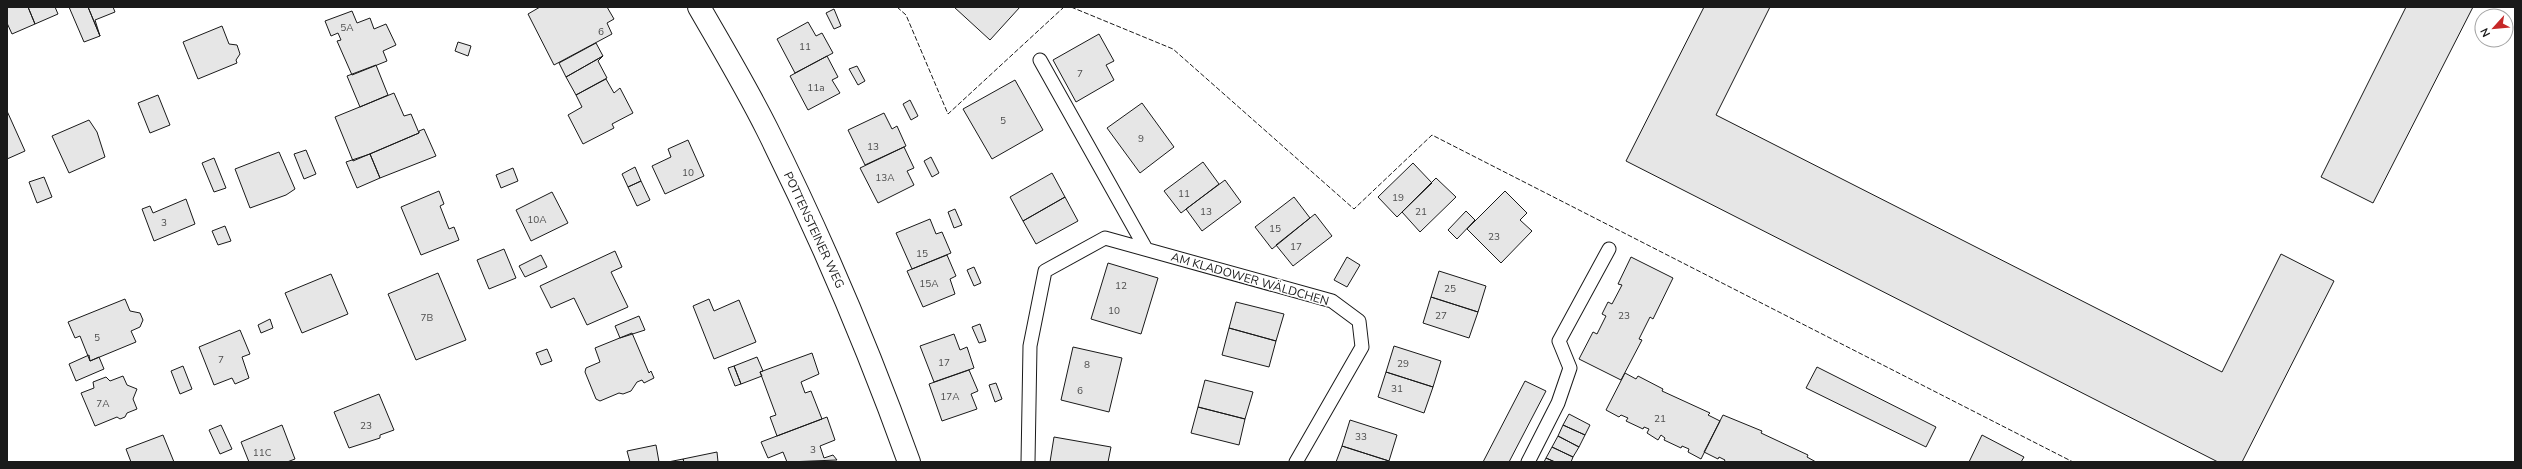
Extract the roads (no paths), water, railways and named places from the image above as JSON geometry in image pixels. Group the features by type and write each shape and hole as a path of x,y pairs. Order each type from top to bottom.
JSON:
{"street":[{"name":"POTTENSTEINER WEG","path":"699,7 766,127 812,221 856,320 909,462"}],"lane":[{"path":"1040,60 1146,249"},
{"name":"AM KLADOWER WÄLDCHEN","path":"1028,462 1030,346 1045,270 1105,238 1332,301 1360,321 1362,347 1296,462"},
{"path":"1528,462 1558,403 1570,368 1559,341 1610,249"}]}
